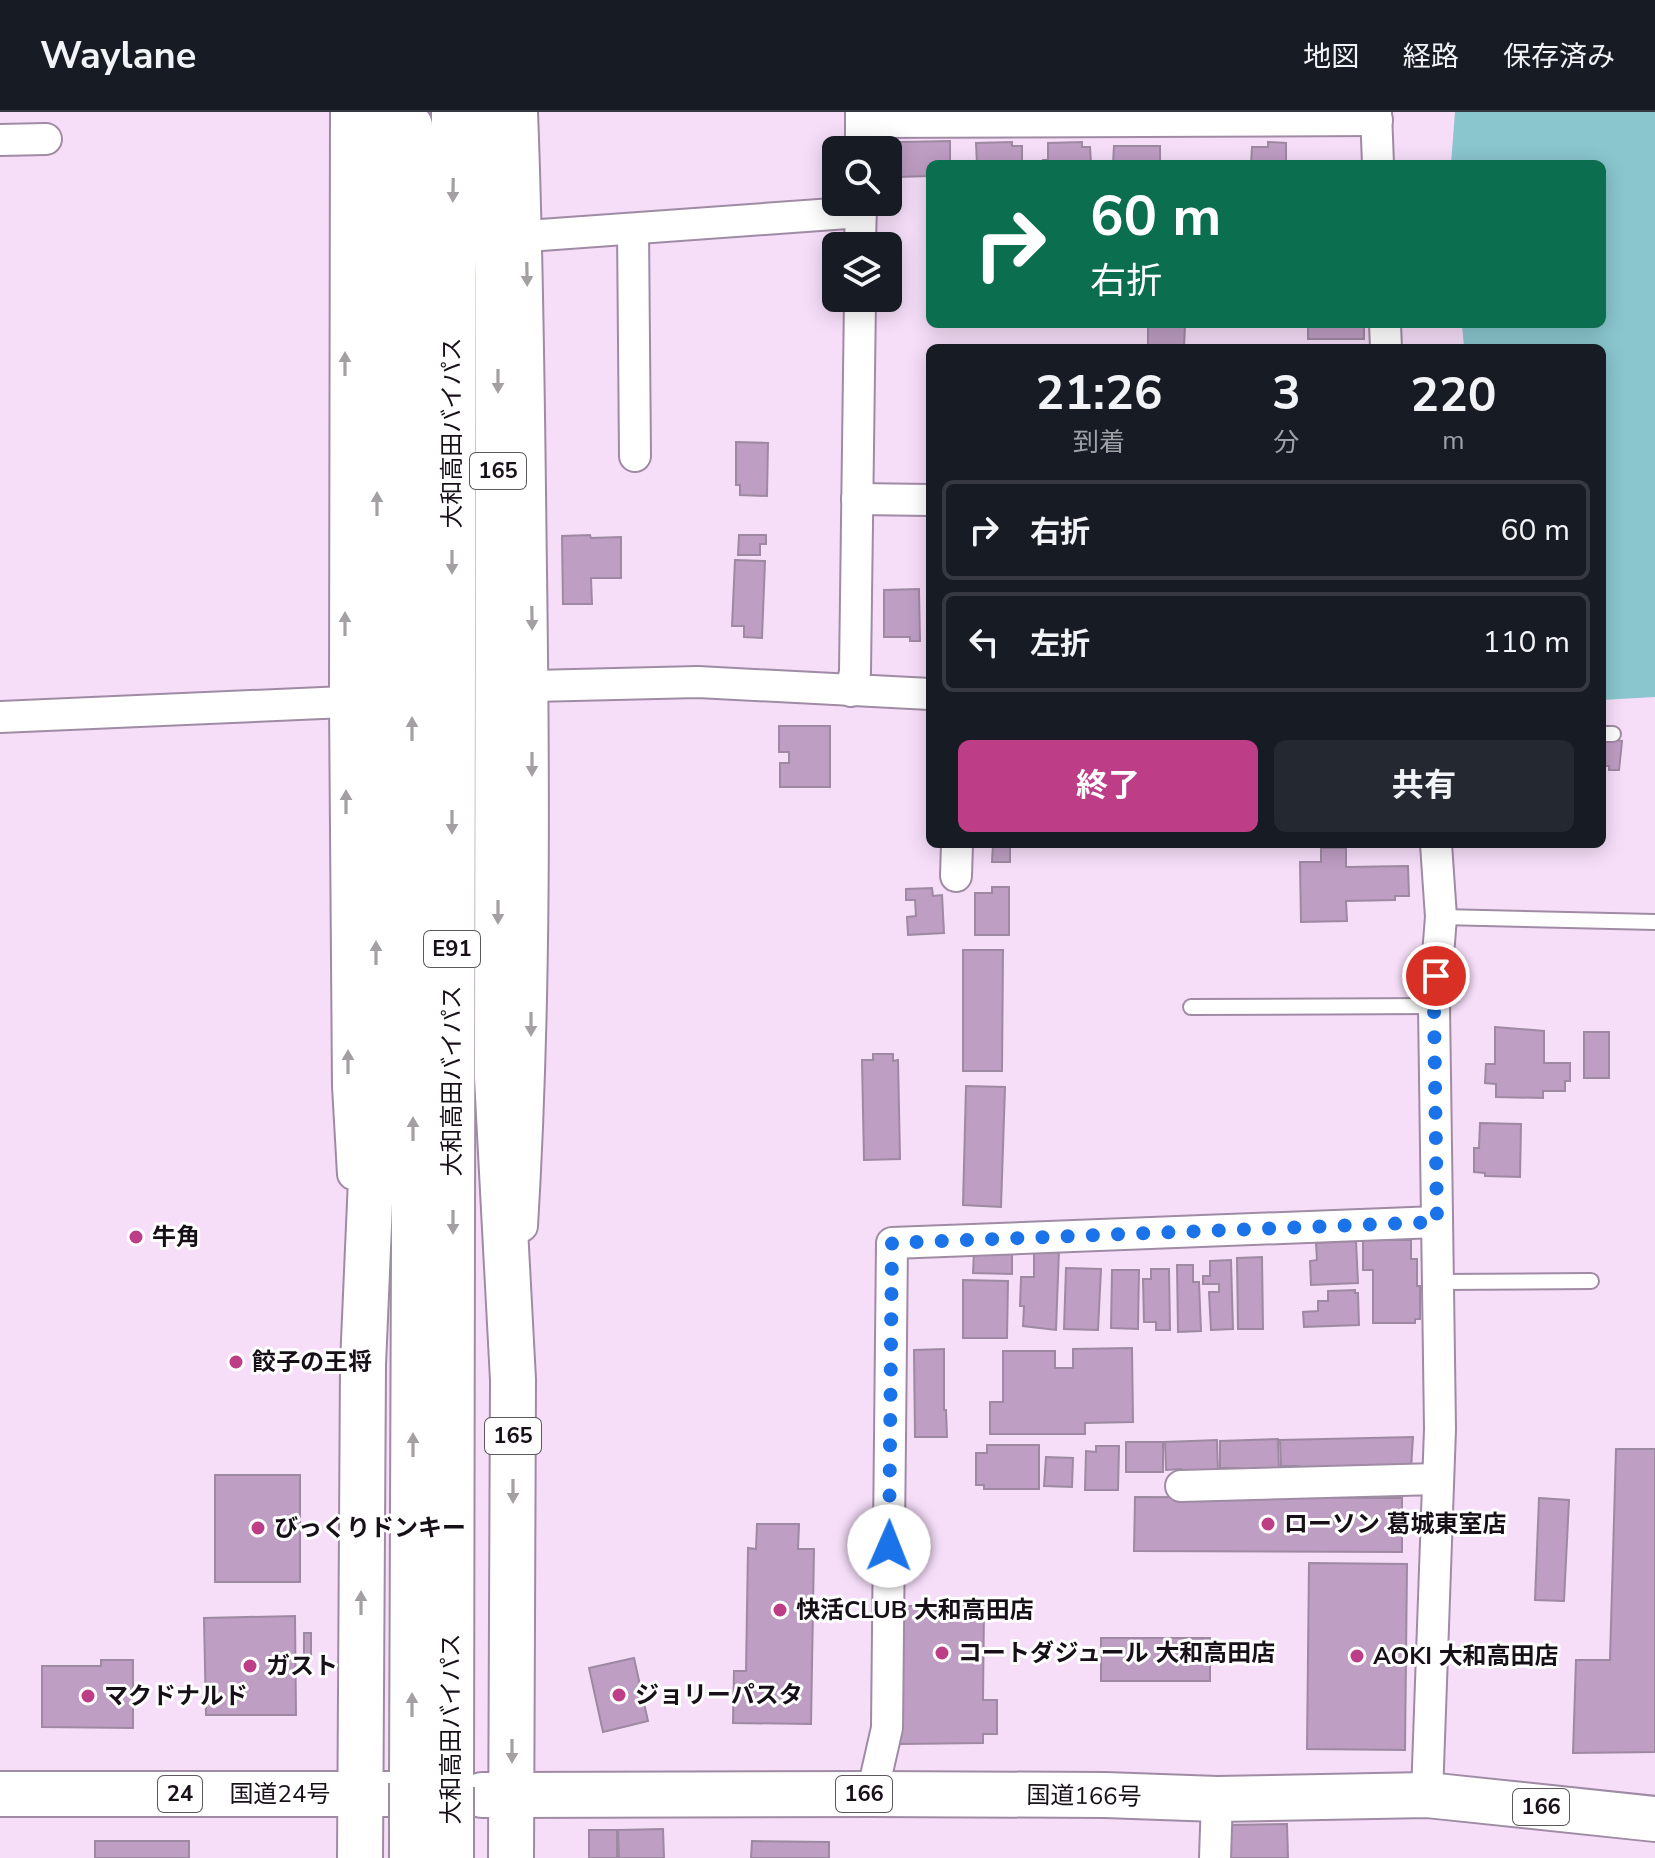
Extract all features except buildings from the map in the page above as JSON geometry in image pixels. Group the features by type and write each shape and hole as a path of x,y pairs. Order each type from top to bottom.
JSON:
{"highway":[{"path":"360,1858 363,1364 375,1087 377,278 382,112"},
{"name":"大和高田バイパス","path":"410,112 414,1214 412,1858"},
{"name":"大和高田バイパス","path":"451,1858 451,353 454,112"},
{"name":"165","path":"488,112 516,676 497,1077 513,1380 511,1796"},
{"name":"国道24号","path":"0,1794 360,1793 511,1796"},
{"name":"国道166号","path":"511,1796 872,1794 1217,1799 1427,1795 1655,1819"},
{"path":"511,1796 511,1858"}],"street":[{"path":"346,112 348,1086 363,1364"},
{"path":"522,112 527,236 516,676 926,694"},
{"path":"861,128 1377,116 1378,160"},
{"path":"0,140 46,139"},
{"path":"527,236 822,211"},
{"path":"633,229 635,456"},
{"path":"851,691 855,672 860,312"},
{"path":"857,499 926,500"},
{"path":"0,717 345,702"},
{"path":"956,876 957,848"},
{"path":"1427,1795 1438,1479 1434,1006 1441,917 1436,848"},
{"path":"872,1794 887,1728 892,1243 1437,1222"},
{"path":"1181,1486 1438,1479"},
{"path":"1215,1858 1217,1799"}],"lane":[{"path":"1441,917 1655,922"},
{"path":"1191,1007 1434,1006"},
{"path":"1438,1282 1591,1281"}],"shaded area":[{"path":"1455,112 1655,112 1655,697 1606,700 1606,344 1464,344 1462,328 1606,328 1606,160 1451,160"}],"place":[{"name":"牛角","path":"136,1237"},
{"name":"餃子の王将","path":"236,1362"},
{"name":"ローソン 葛城東室店","path":"1268,1524"},
{"name":"びっくりドンキー","path":"258,1528"},
{"name":"快活CLUB 大和高田店","path":"780,1610"},
{"name":"コートダジュール 大和高田店","path":"942,1653"},
{"name":"AOKI 大和高田店","path":"1357,1656"},
{"name":"ガスト","path":"250,1666"},
{"name":"ジョリーパスタ","path":"619,1695"},
{"name":"マクドナルド","path":"88,1696"}],"route":[{"path":"889,1546 892,1243 1437,1222 1436,976"}]}
